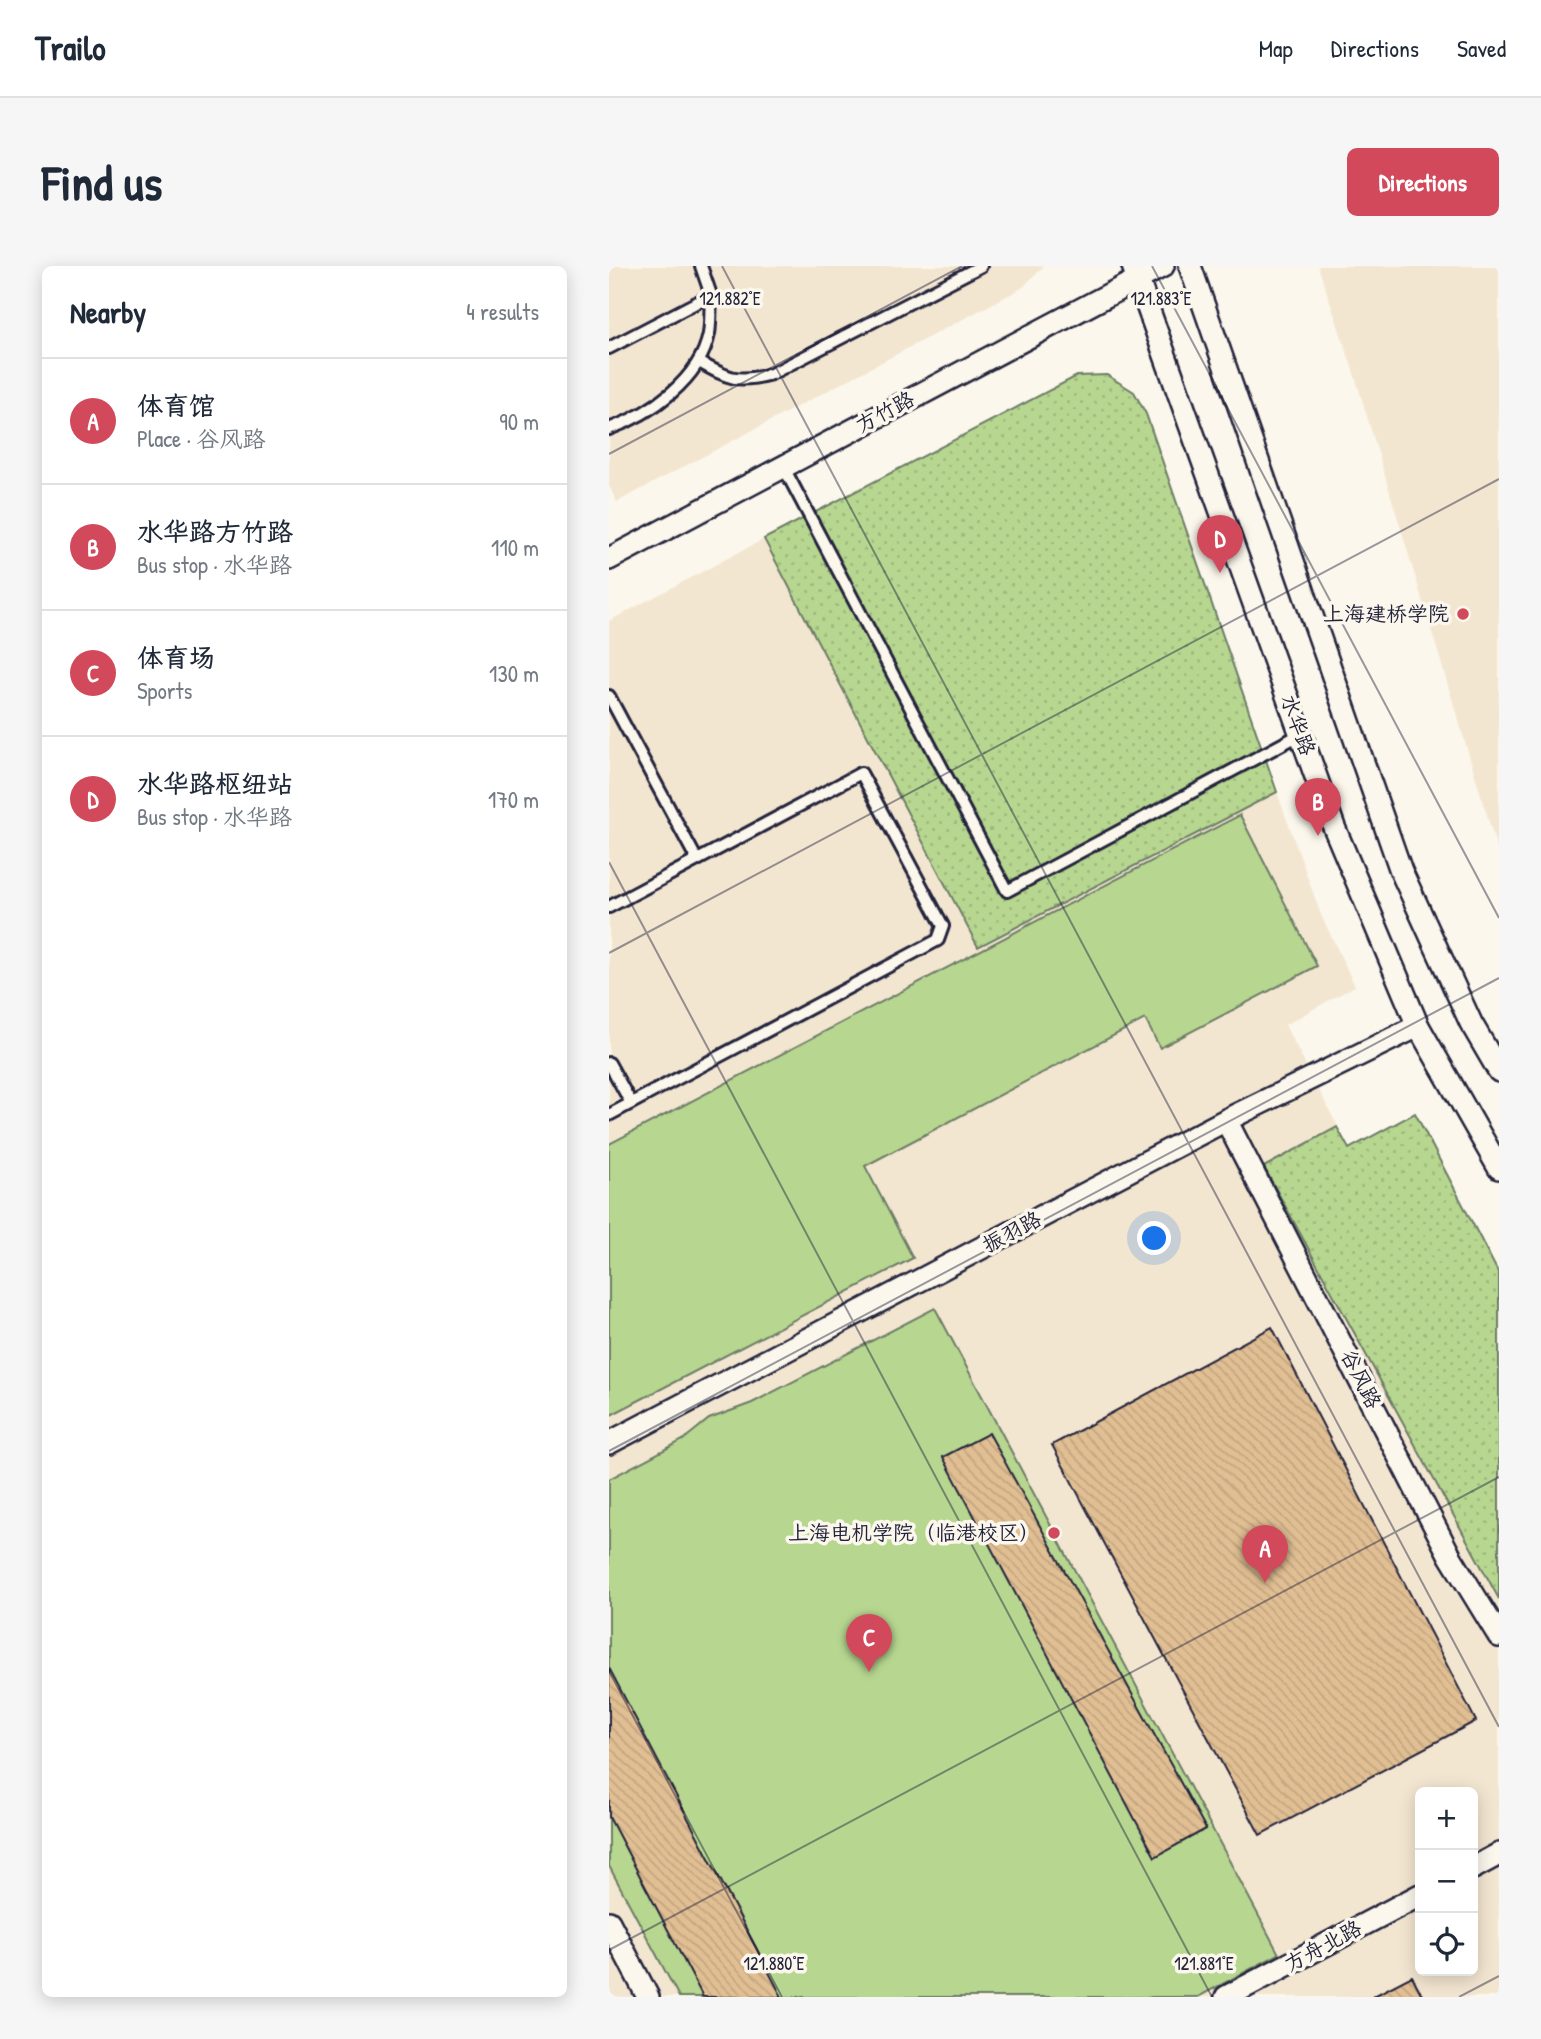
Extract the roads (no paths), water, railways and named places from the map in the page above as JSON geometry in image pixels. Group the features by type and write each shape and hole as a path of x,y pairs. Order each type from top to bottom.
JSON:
{"street":[{"name":"方竹路","path":"609,559 1135,272 1163,266"},
{"path":"1190,266 1401,871 1471,1023 1499,1071"},
{"name":"水华路","path":"1135,272 1334,827 1418,1026 1499,1168"},
{"name":"振羽路","path":"609,1443 1226,1120 1418,1026"},
{"name":"谷风路","path":"1226,1120 1450,1556 1499,1636"},
{"path":"1478,1865 1499,1854"},
{"name":"方舟北路","path":"1226,1997 1415,1898"},
{"path":"609,1922 648,1997"}],"lane":[{"path":"609,429 626,423 672,392 699,362 709,334 711,295 701,266"},
{"path":"699,362 724,376 744,382 771,374 981,266"},
{"path":"609,348 711,295"},
{"path":"783,466 1007,891 1301,733"},
{"path":"609,696 697,860"},
{"path":"609,907 861,773 943,926 938,940 609,1115"},
{"path":"609,1063 631,1103"}],"place":[{"name":"水华路枢纽站","path":"1220,573"},
{"name":"上海建桥学院","path":"1463,614"},
{"name":"水华路方竹路","path":"1318,836"},
{"name":"上海电机学院（临港校区）","path":"1054,1533"},
{"name":"体育馆","path":"1265,1583"},
{"name":"体育场","path":"869,1672"}]}
